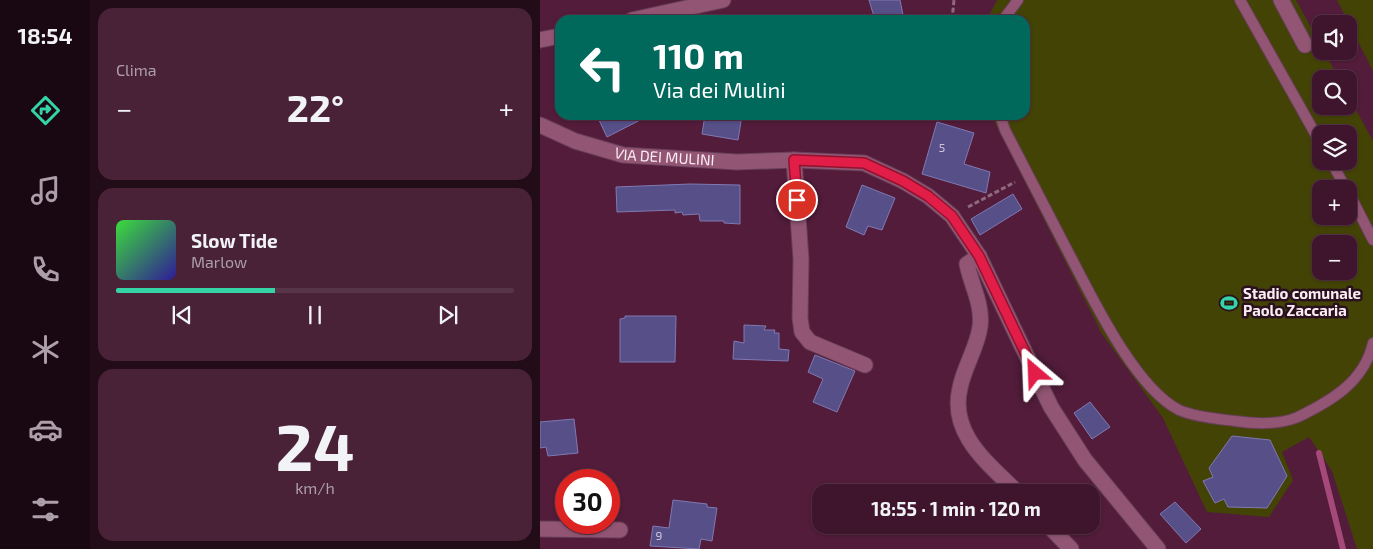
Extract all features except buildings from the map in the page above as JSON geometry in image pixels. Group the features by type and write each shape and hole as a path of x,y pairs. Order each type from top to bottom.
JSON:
{"street":[{"path":"1281,0 1305,44"},
{"path":"654,15 717,1"},
{"path":"540,40 555,37"},
{"name":"VIA DEI MULINI","path":"540,125 575,141 623,154 736,162 794,160 864,163 903,181 928,196 952,216 979,256 1050,407 1085,460 1158,549"},
{"path":"794,160 801,259 800,318 802,332 810,342 865,365"},
{"path":"979,256 967,264 980,312 980,327 959,388 959,412 964,434 971,445 1009,484"},
{"path":"540,529 555,529"},
{"path":"1057,534 1072,549"}],"lane":[{"path":"1007,15 1018,0"},
{"path":"1240,0 1312,128"},
{"path":"1002,120 1005,130 1109,330 1153,388 1179,410 1252,424 1289,421 1324,405 1353,382 1370,354 1373,344"},
{"path":"1357,209 1373,240"}],"path":[{"path":"952,15 954,0"},
{"path":"952,216 1018,180"}],"shaded area":[{"name":"Stadio comunale Paolo Zaccaria","path":"997,0 1296,0 1312,29 1312,60 1329,60 1334,70 1312,70 1312,115 1357,115 1357,112 1373,141 1373,549 1357,549 1332,471 1309,437 1282,452 1293,480 1269,517 1207,512 1163,418 1102,334 994,120 1030,120 1030,15 990,15"},
{"path":"1337,0 1373,0 1373,71 1357,39 1357,15 1345,15"}],"waterway":[{"path":"1319,453 1343,549"}],"place":[{"name":"Stadio comunale Paolo Zaccaria","path":"1229,303"}],"route":[{"path":"797,200 794,160 864,163 903,181 928,196 952,216 979,256 1035,373"}]}
